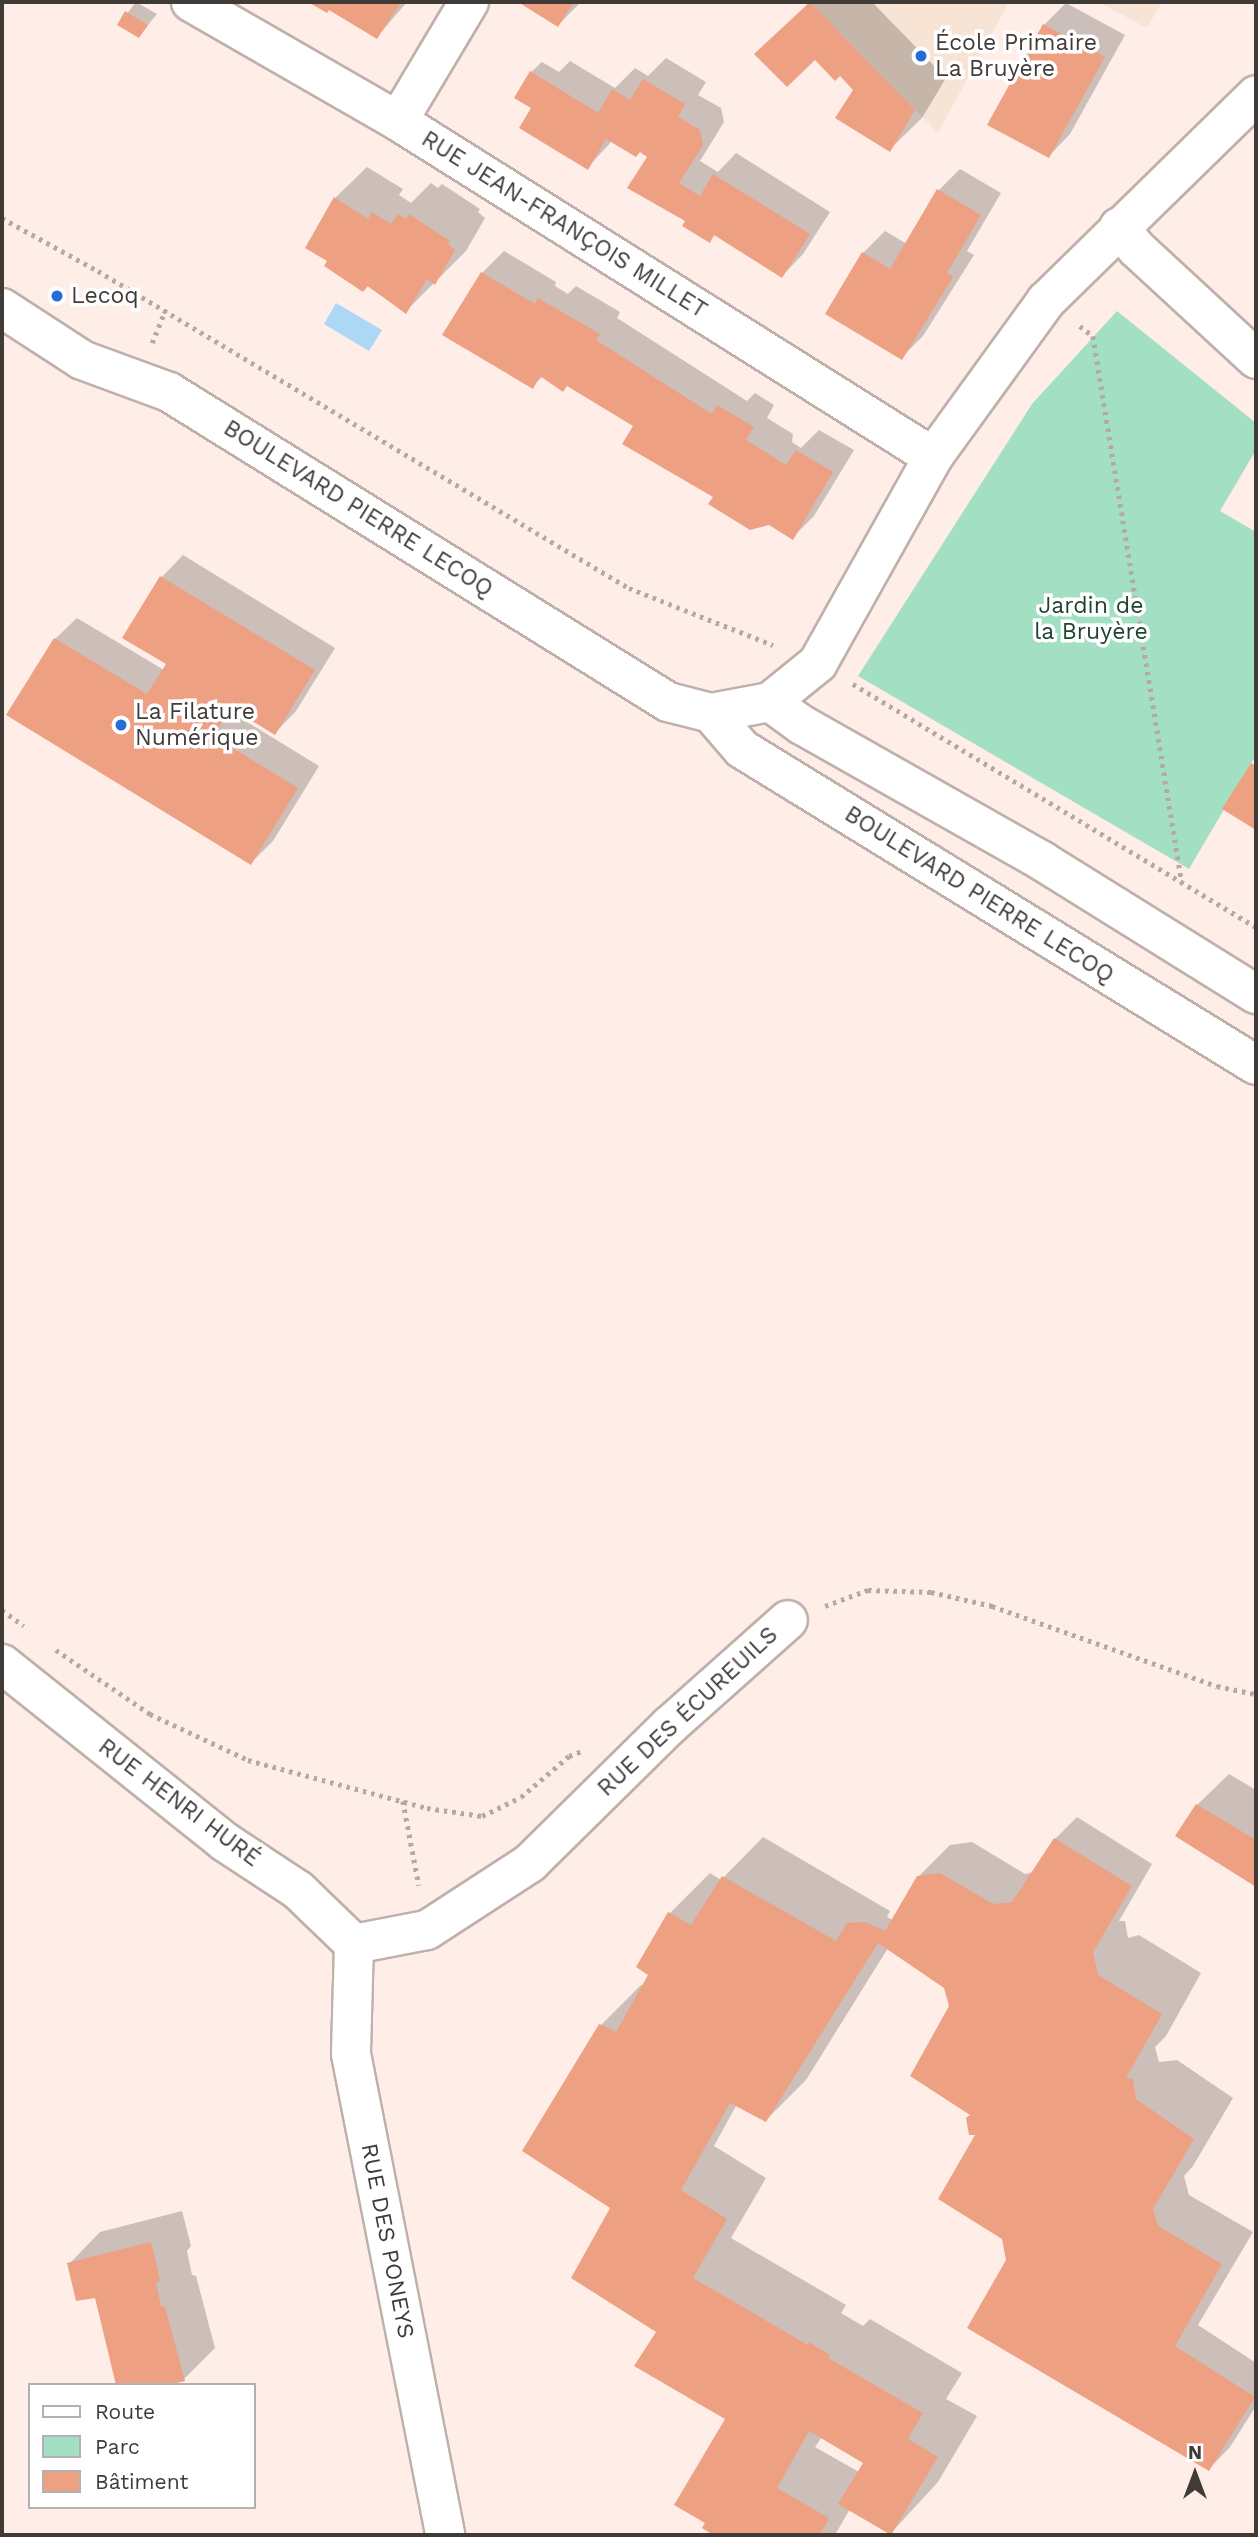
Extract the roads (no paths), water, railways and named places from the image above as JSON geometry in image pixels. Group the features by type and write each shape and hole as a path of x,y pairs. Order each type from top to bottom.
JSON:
{"street":[{"name":"RUE JEAN-FRANÇOIS MILLET","path":"191,2 398,121 933,457"},
{"path":"398,121 469,2"},
{"path":"1256,95 1046,301 933,457 818,663 770,702 802,725 1042,861 1256,994"},
{"path":"1119,228 1137,249 1256,359"},
{"name":"BOULEVARD PIERRE LECOQ","path":"2,308 82,360 169,392 668,702 711,713 770,702"},
{"name":"BOULEVARD PIERRE LECOQ","path":"711,713 741,749 1256,1065"},
{"name":"RUE DES ÉCUREUILS","path":"354,1944 427,1930 530,1863 628,1766 788,1620"},
{"name":"RUE HENRI HURÉ","path":"2,1664 225,1842 298,1890 354,1944"},
{"name":"RUE DES PONEYS","path":"354,1944 351,2054 445,2535"}],"water":[{"path":"336,303 382,330 369,351 324,324"}],"place":[{"name":"École Primaire La Bruyère","path":"921,56"},
{"name":"Lecoq","path":"57,296"},
{"name":"La Filature Numérique","path":"121,725"}],"park label":[{"name":"Jardin de la Bruyère","path":"1091,619"}]}
